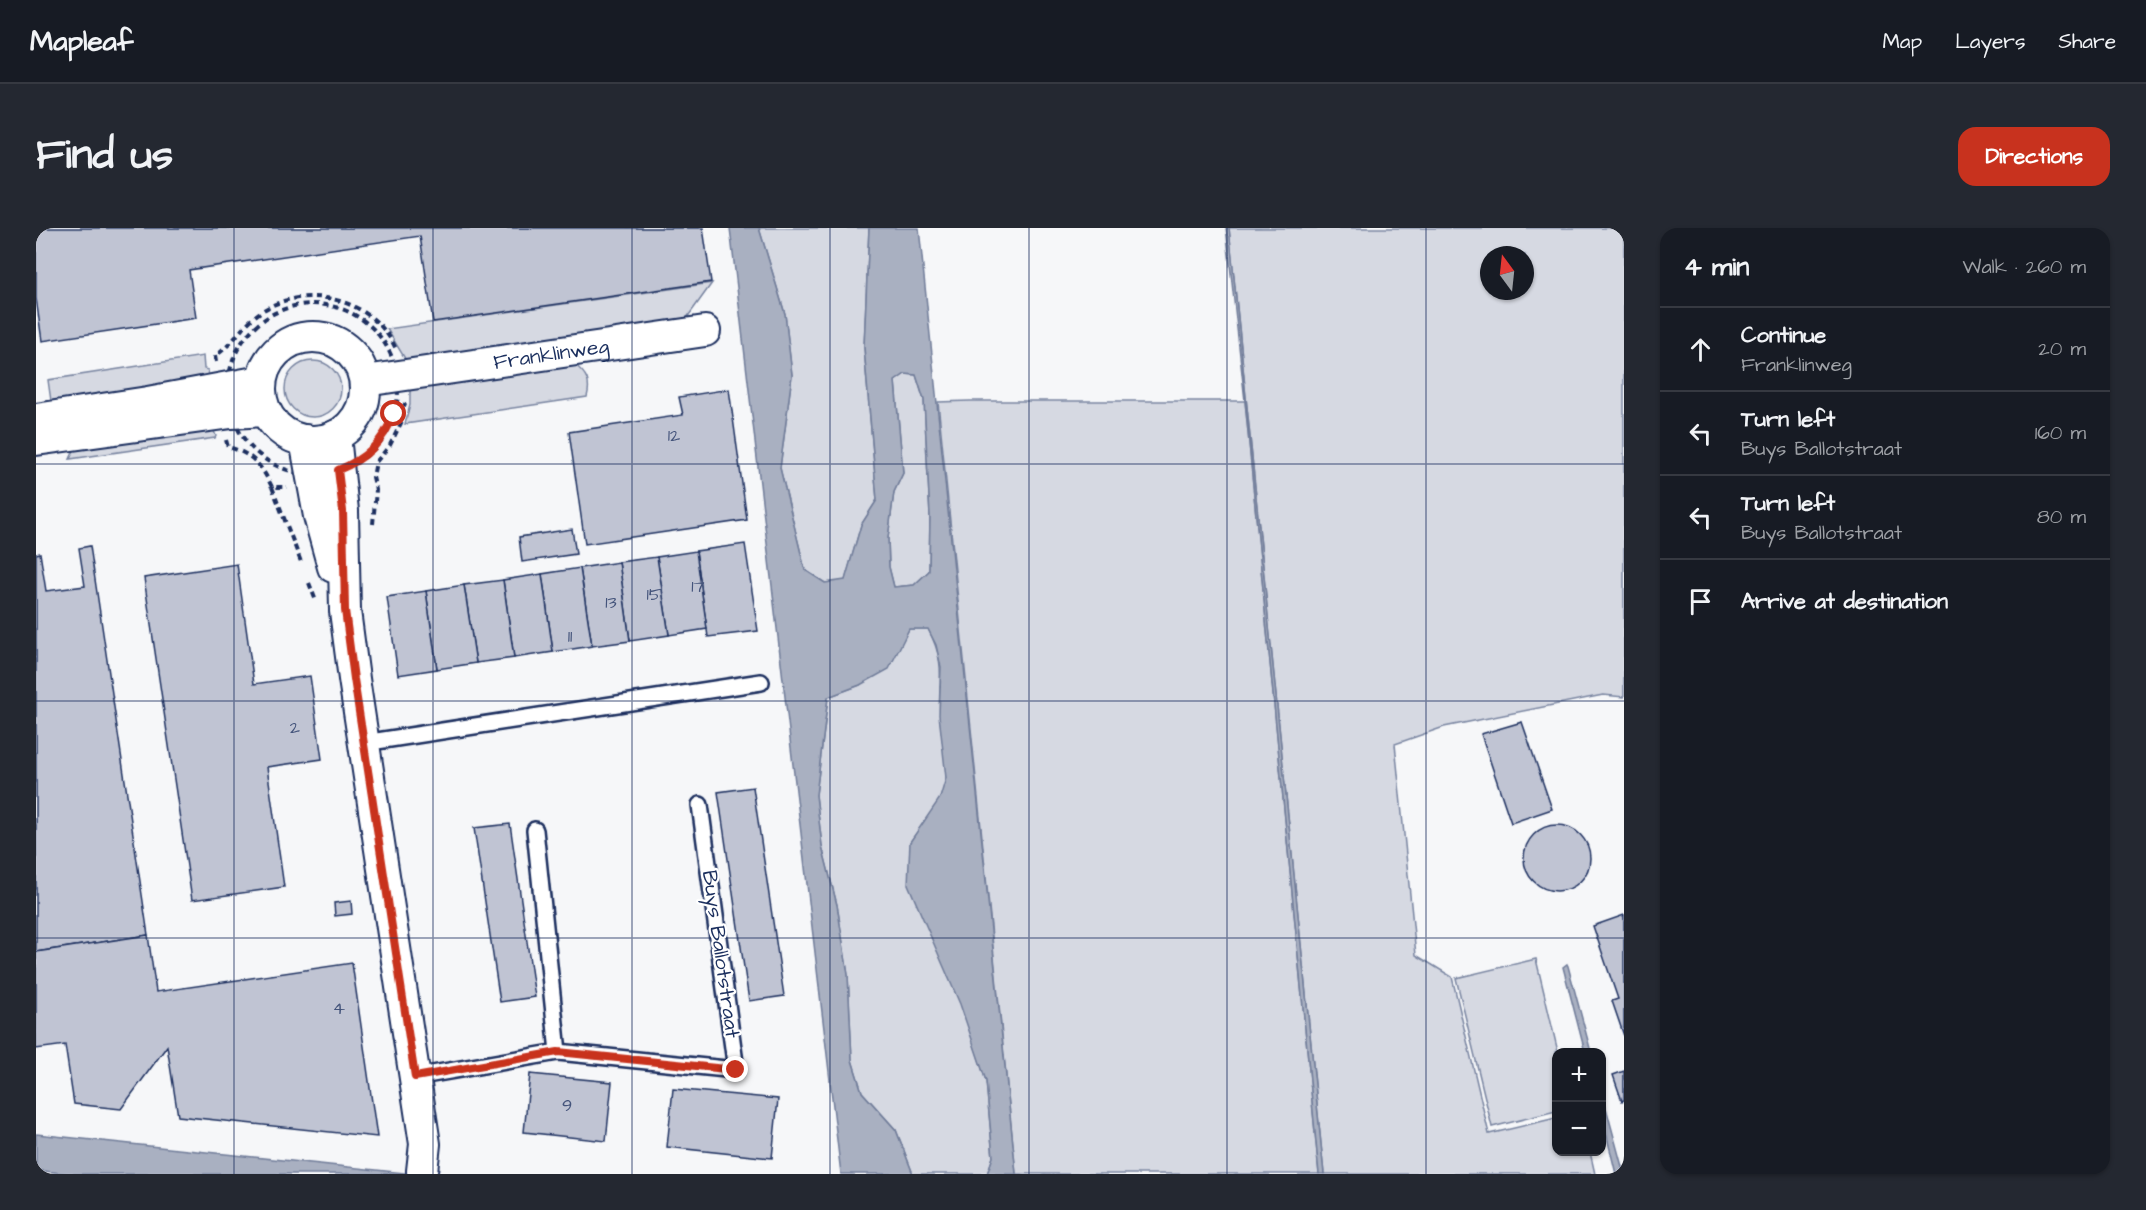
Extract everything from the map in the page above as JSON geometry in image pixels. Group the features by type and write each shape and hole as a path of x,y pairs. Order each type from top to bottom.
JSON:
{"street":[{"name":"Franklinweg","path":"365,381 705,331"},
{"path":"313,337 332,340 347,350 359,364 365,381 365,392 359,414 353,423 335,436 320,441 297,439 281,431 266,411 261,396 261,381 268,364 279,349 295,340 313,337"},
{"path":"229,401 261,381"},
{"path":"40,429 229,401 266,411"},
{"path":"325,472 335,436"},
{"path":"305,440 325,472 343,511 345,610 425,1144 422,1172"}],"lane":[{"path":"364,744 761,682"},
{"name":"Buys Ballotstraat","path":"415,1077 558,1052 736,1070 700,805"},
{"path":"534,830 558,1052"}],"path":[{"path":"373,525 376,490 373,477 376,462 390,445 401,423 406,399 401,376 385,344 370,326 339,309 316,304 292,307 271,316 252,330 233,359 229,401 243,437 261,456 283,469 325,472 361,460 386,432 396,405 401,376"}],"shaded area":[{"path":"759,228 869,228 864,348 877,500 861,525 845,581 825,583 805,570 780,468 792,375 785,314"},
{"path":"1229,228 1624,228 1624,697 1603,695 1444,727 1395,744 1416,955 1452,977 1489,1134 1552,1119 1552,1156 1591,1156 1595,1174 1324,1174"},
{"path":"712,283 684,322 407,362 387,329"},
{"path":"203,356 204,369 208,370 206,384 52,408 48,380"},
{"path":"307,361 319,361 329,365 337,373 341,389 337,405 329,413 319,417 307,417 297,413 289,405 285,395 285,383 289,373 297,365"},
{"path":"574,364 587,379 587,397 405,424 410,405 410,387"},
{"path":"905,374 916,375 924,400 930,516 929,571 914,585 894,587 889,567 888,538 894,492 903,473 895,381"},
{"path":"1245,401 1319,1174 1016,1174 938,402"},
{"path":"211,424 215,438 70,459 76,446"},
{"path":"909,629 928,629 938,654 940,664 939,705 946,771 944,787 937,803 910,842 986,1081 993,1157 987,1174 913,1174 896,1130 862,1092 852,1060 848,975 837,905 822,846 816,795 828,697 860,685 902,641"},
{"path":"1536,959 1557,1048 1552,1048 1552,1112 1492,1127 1456,978"}],"water":[{"path":"730,228 759,228 785,314 792,375 780,468 805,570 825,583 845,580 861,525 877,500 864,347 869,228 919,228 1016,1174 987,1174 993,1157 986,1081 960,1004 908,884 910,842 940,798 946,778 939,715 941,667 936,645 928,629 909,629 889,669 860,685 828,697 816,795 822,846 837,905 848,975 852,1060 862,1092 896,1130 913,1174 841,1174","holes":["905,374 916,375 924,400 930,516 929,571 914,585 894,587 889,567 888,538 894,492 903,473 895,381"]},
{"path":"1226,228 1229,228 1324,1174 1319,1174 1245,401"},
{"path":"1567,964 1590,1048 1584,1048 1563,967"},
{"path":"1606,1108 1624,1174 1616,1174 1606,1133"},
{"path":"36,1134 414,1174 70,1174 36,1170"}],"building":[{"path":"36,228 703,228 711,282 433,322 420,236 189,270 196,318 42,341 36,298"},
{"path":"729,389 747,520 585,544 569,432 683,415 679,397"},
{"path":"572,529 576,554 522,562 519,537"},
{"path":"745,544 758,631 708,637 696,551"},
{"path":"90,546 148,935 36,952 36,554 40,553 46,591 85,586 79,548"},
{"path":"696,551 707,629 669,635 657,557"},
{"path":"657,557 669,635 630,641 619,562"},
{"path":"619,562 630,641 592,646 580,568"},
{"path":"237,564 254,684 310,676 322,759 267,767 284,887 192,900 144,578"},
{"path":"580,568 592,646 553,652 542,574"},
{"path":"542,574 553,652 514,658 503,580"},
{"path":"503,580 514,658 476,663 464,585"},
{"path":"464,585 476,663 437,669 426,591"},
{"path":"426,591 437,669 398,675 387,597"},
{"path":"1522,722 1552,809 1511,823 1481,734"},
{"path":"753,787 784,996 749,1001 718,792"},
{"path":"510,824 535,997 500,1002 474,828"},
{"path":"1557,825 1570,828 1580,835 1587,845 1590,858 1587,871 1580,881 1570,888 1557,891 1544,888 1534,881 1527,871 1524,858 1527,845 1534,835 1544,828"},
{"path":"351,901 352,914 335,916 334,903"},
{"path":"1624,915 1624,1036 1612,1001 1618,999 1593,926"},
{"path":"148,935 156,992 352,963 377,1137 178,1116 167,1046 121,1109 74,1104 65,1045 36,1049 36,952"},
{"path":"1624,1071 1624,1100 1622,1101 1613,1075"},
{"path":"530,1074 612,1082 606,1141 524,1132"},
{"path":"673,1089 778,1099 772,1158 667,1147"}],"route":[{"path":"394,414 386,432 375,447 361,460 338,470 343,511 345,610 415,1077 558,1052 736,1070"}]}
